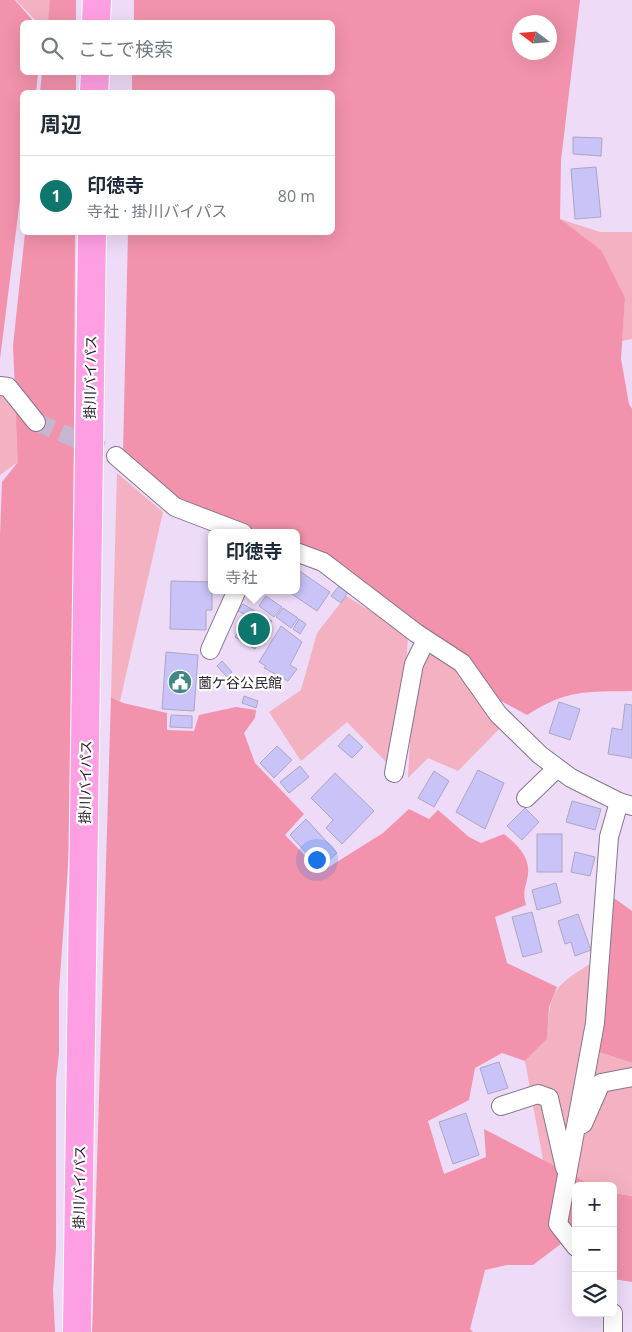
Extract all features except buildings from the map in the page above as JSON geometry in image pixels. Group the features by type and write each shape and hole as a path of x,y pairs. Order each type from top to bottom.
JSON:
{"highway":[{"path":"96,0 96,20"},
{"path":"94,90 95,75"},
{"name":"掛川バイパス","path":"78,1332 92,235"}],"street":[{"path":"0,386 8,387 36,422"},
{"path":"116,456 175,507 233,529"},
{"path":"300,553 323,562 426,640 462,663 498,714 540,755 571,778 625,804 609,837 595,1023 558,1224 572,1242"},
{"path":"210,650 235,594"},
{"path":"394,773 414,664 426,640"},
{"path":"526,798 557,768"},
{"path":"571,1152 601,1083 632,1078"},
{"path":"501,1106 538,1094 549,1098 567,1175"},
{"path":"612,1317 613,1332"}],"shaded area":[{"path":"0,0 15,0 32,20 20,20 20,75 38,75 36,90 20,90 20,199 0,359"},
{"path":"16,0 53,0 53,15 48,20 35,20"},
{"path":"50,0 76,0 76,20 48,20"},
{"path":"134,0 580,0 561,160 560,219 601,250 625,298 621,359 629,404 632,409 632,691 589,692 566,696 554,700 527,715 490,695 466,664 300,554 300,529 234,529 176,504 123,455 128,235 335,235 335,90 132,90 132,75 335,75 335,20 134,20"},
{"path":"42,75 76,75 76,90 40,90"},
{"path":"560,219 600,232 632,232 632,339 622,341 625,298"},
{"path":"25,235 75,235 72,811 59,990 59,1053 56,1080 56,1249 53,1290 55,1332 0,1332 0,536 2,482 18,462 13,346"},
{"path":"0,386 31,433 18,462 0,475"},
{"path":"117,473 163,512 120,701 111,697"},
{"path":"346,596 408,634 401,760 387,763 347,722 301,761 269,712 301,690 317,633"},
{"path":"416,633 462,663 502,726 458,771 428,758 408,778"},
{"path":"111,697 123,703 167,713 167,730 194,731 199,715 236,707 256,710 255,718 244,733 255,763 304,814 285,835 321,872 383,833 409,809 429,819 438,810 469,837 481,843 504,834 517,846 527,862 528,874 524,892 526,905 495,917 507,963 557,987 549,1007 547,1039 525,1061 502,1053 475,1068 469,1100 428,1121 444,1174 486,1157 484,1129 585,1182 572,1182 572,1247 566,1240 533,1265 507,1265 485,1270 470,1329 473,1332 92,1332"},
{"path":"607,893 632,911 632,1063 590,1049"},
{"path":"600,957 590,1049 632,1063 632,1196 617,1194 617,1182 584,1182 560,1171 543,1160 525,1061 547,1039 553,996 565,981"},
{"path":"617,1194 632,1196 632,1282 617,1280"}],"tunnel":[{"path":"36,422 116,456"}],"place":[{"name":"印徳寺","path":"254,629"},
{"name":"薗ケ谷公民館","path":"180,682"}]}
